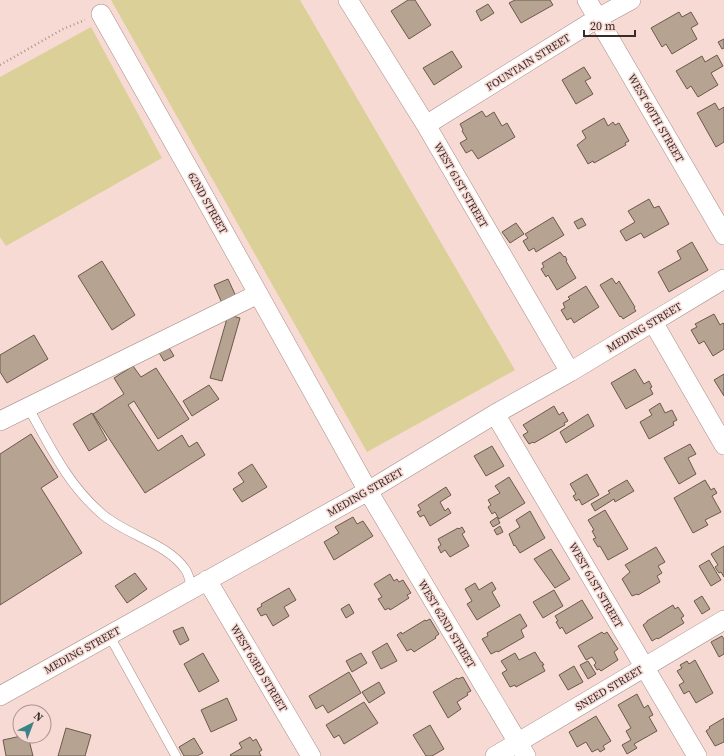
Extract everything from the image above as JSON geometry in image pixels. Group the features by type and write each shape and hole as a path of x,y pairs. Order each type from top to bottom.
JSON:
{"street":[{"name":"WEST 61ST STREET","path":"348,0 426,125 570,372"},
{"name":"WEST 60TH STREET","path":"587,0 724,235"},
{"name":"FOUNTAIN STREET","path":"426,125 598,18 631,0"},
{"name":"62ND STREET","path":"101,14 368,491"},
{"name":"MEDING STREET","path":"0,696 368,491 724,279"},
{"path":"0,421 258,294"},
{"path":"653,322 724,445"},
{"name":"WEST 61ST STREET","path":"495,414 697,756"},
{"name":"WEST 62ND STREET","path":"368,491 522,749"},
{"name":"WEST 63RD STREET","path":"200,585 311,756"},
{"name":"SNEED STREET","path":"495,756 522,749 644,667 724,620"}],"lane":[{"path":"28,407 62,469 77,489 102,514 122,529 172,555 200,585"},
{"path":"109,635 176,756"}],"path":[{"path":"0,65 63,29 101,14"}],"shaded area":[{"path":"111,0 300,0 515,370 367,452"},
{"path":"91,27 162,158 6,246 0,237 0,77"}],"building":[{"path":"408,0 415,0 431,25 409,39 391,11"},
{"path":"515,0 550,0 553,5 521,23 509,3"},
{"path":"488,4 494,13 481,21 476,11"},
{"path":"679,12 682,17 691,12 698,24 691,28 697,39 672,54 666,44 662,47 651,28"},
{"path":"724,39 724,48 722,49 718,42"},
{"path":"452,51 462,67 434,85 423,68"},
{"path":"717,55 723,66 711,73 718,85 698,97 691,86 687,89 676,71 702,56 705,62"},
{"path":"584,67 591,78 585,81 593,94 576,104 562,80"},
{"path":"715,103 719,110 724,107 724,142 716,147 697,113"},
{"path":"482,111 486,117 494,112 502,126 507,123 515,137 478,159 472,150 466,153 460,143 467,139 460,124"},
{"path":"604,118 608,126 613,122 615,125 619,123 629,141 625,143 626,145 594,163 593,161 588,164 577,145 586,138 582,131"},
{"path":"649,199 654,208 659,206 669,224 644,238 641,233 626,241 620,231 635,222 628,211"},
{"path":"553,217 564,235 536,252 534,248 529,251 523,241 528,238 525,234"},
{"path":"582,218 586,225 578,229 574,222"},
{"path":"516,223 524,234 510,243 502,232"},
{"path":"692,242 708,270 669,292 658,272 681,259 677,251"},
{"path":"560,252 564,257 565,256 566,261 576,278 557,290 548,275 546,277 541,269 544,267 542,263"},
{"path":"102,261 135,315 112,330 78,276"},
{"path":"612,278 616,284 619,281 635,307 634,308 636,311 623,319 621,316 620,317 600,285"},
{"path":"228,279 239,303 225,310 214,285"},
{"path":"586,286 599,307 574,323 571,318 567,320 561,310 565,308 563,303 570,299 568,297"},
{"path":"714,314 720,325 723,323 724,324 724,349 713,356 704,341 699,344 691,330 697,327 695,324"},
{"path":"228,315 240,318 222,381 210,378"},
{"path":"34,335 48,359 7,383 0,372 0,355"},
{"path":"168,346 174,356 164,361 158,351"},
{"path":"133,366 141,377 156,368 189,419 158,439 134,401 128,405 158,451 182,435 189,447 197,442 205,455 145,493 93,414 124,394 114,378"},
{"path":"635,369 644,384 649,381 653,394 626,409 611,383"},
{"path":"724,374 724,396 714,380"},
{"path":"209,385 219,399 192,416 183,401"},
{"path":"660,403 665,413 672,410 677,420 673,422 674,425 649,439 640,422 652,415 649,410"},
{"path":"554,406 559,415 563,412 568,421 564,423 565,425 534,443 529,444 523,435 528,432 523,425"},
{"path":"92,413 107,440 89,451 73,424"},
{"path":"588,414 594,426 566,443 560,432"},
{"path":"31,434 58,477 41,488 82,553 0,605 0,454"},
{"path":"690,444 696,454 688,458 696,474 679,484 664,458"},
{"path":"492,446 504,466 486,476 474,456"},
{"path":"252,464 267,487 242,502 233,489 244,482 238,473"},
{"path":"587,474 599,495 582,505 579,499 576,501 573,496 576,494 570,484"},
{"path":"509,477 525,503 499,519 495,512 492,514 488,507 491,505 488,500 500,493 495,486"},
{"path":"627,480 634,491 615,502 614,499 595,511 591,504 610,493 608,491"},
{"path":"705,480 711,490 714,488 717,493 712,496 721,512 705,520 708,525 693,533 674,498"},
{"path":"446,487 451,495 440,502 445,511 448,508 451,513 430,526 424,515 420,517 417,512 421,510 418,505"},
{"path":"605,510 628,549 608,560 600,546 598,547 593,539 596,538 592,531 594,530 588,520"},
{"path":"530,511 545,538 520,553 515,545 514,546 509,534 520,527 516,520"},
{"path":"353,517 357,524 363,521 373,536 334,560 324,542 339,533 335,527"},
{"path":"497,517 500,523 493,527 490,522"},
{"path":"500,526 503,532 497,535 494,530"},
{"path":"462,527 465,532 462,534 469,546 450,557 445,550 441,553 438,547 441,545 438,539"},
{"path":"724,546 724,577 715,567 718,565 711,554"},
{"path":"656,547 665,562 658,566 662,573 657,576 660,582 638,595 632,596 622,579 630,572 625,565"},
{"path":"551,549 570,579 555,588 534,559"},
{"path":"709,560 721,580 711,586 699,566"},
{"path":"135,573 147,589 127,603 115,586"},
{"path":"390,574 394,581 397,579 399,582 403,580 411,593 407,595 409,598 390,610 389,608 385,610 378,599 382,597 374,584"},
{"path":"492,582 496,589 492,592 500,606 477,620 467,604 472,601 465,589 475,583 479,590"},
{"path":"289,588 296,600 284,607 289,616 273,626 266,614 261,616 257,609 262,606 261,604"},
{"path":"554,590 563,606 543,618 533,602"},
{"path":"702,596 710,609 702,614 694,601"},
{"path":"582,600 593,618 566,634 562,627 560,629 556,622 558,621 555,616"},
{"path":"349,604 354,613 346,618 341,609"},
{"path":"673,605 675,609 678,607 684,616 681,618 684,623 652,641 643,625"},
{"path":"520,614 527,626 521,630 524,637 498,652 497,651 491,654 482,639 488,636 487,633"},
{"path":"430,619 439,634 435,637 436,638 414,652 411,649 407,651 397,635 401,632 402,634 425,620"},
{"path":"183,627 189,640 180,645 173,631"},
{"path":"602,632 604,634 607,632 618,649 614,652 618,660 601,671 599,669 597,670 594,665 596,663 592,657 586,660 578,646"},
{"path":"722,636 724,639 724,654 719,657 711,642"},
{"path":"387,643 397,661 381,669 372,652"},
{"path":"535,652 544,665 542,665 545,671 516,687 515,685 510,687 502,673 507,670 501,661 515,653 519,660"},
{"path":"203,653 219,681 199,692 184,664"},
{"path":"361,653 367,663 352,672 346,661"},
{"path":"695,660 713,693 696,703 689,691 684,694 679,685 684,682 677,671 682,668 680,665 687,661 689,664"},
{"path":"588,661 596,674 588,679 580,665"},
{"path":"574,666 583,682 568,690 559,675"},
{"path":"349,672 361,693 328,713 323,705 316,709 309,696"},
{"path":"463,677 471,691 467,693 468,695 457,702 461,709 448,718 433,692 457,678"},
{"path":"379,682 385,693 369,703 362,692"},
{"path":"637,694 644,708 648,705 653,715 649,717 657,731 634,744 637,748 627,754 622,745 631,740 626,731 631,728 618,705"},
{"path":"227,698 237,720 211,732 201,710"},
{"path":"364,702 378,723 344,744 339,735 334,738 326,725"},
{"path":"596,716 611,741 603,746 605,749 600,752 598,749 592,752 586,742 577,747 569,732"},
{"path":"724,718 724,742 715,746 706,731 710,728 709,727"},
{"path":"430,725 444,749 432,756 426,756 413,735"},
{"path":"66,728 91,735 85,756 58,756"},
{"path":"250,737 253,741 256,739 262,750 259,752 261,756 230,755 242,748 239,743"},
{"path":"12,738 12,744 30,744 33,756 6,756 3,740"},
{"path":"194,738 203,753 197,756 184,756 179,747"}]}
